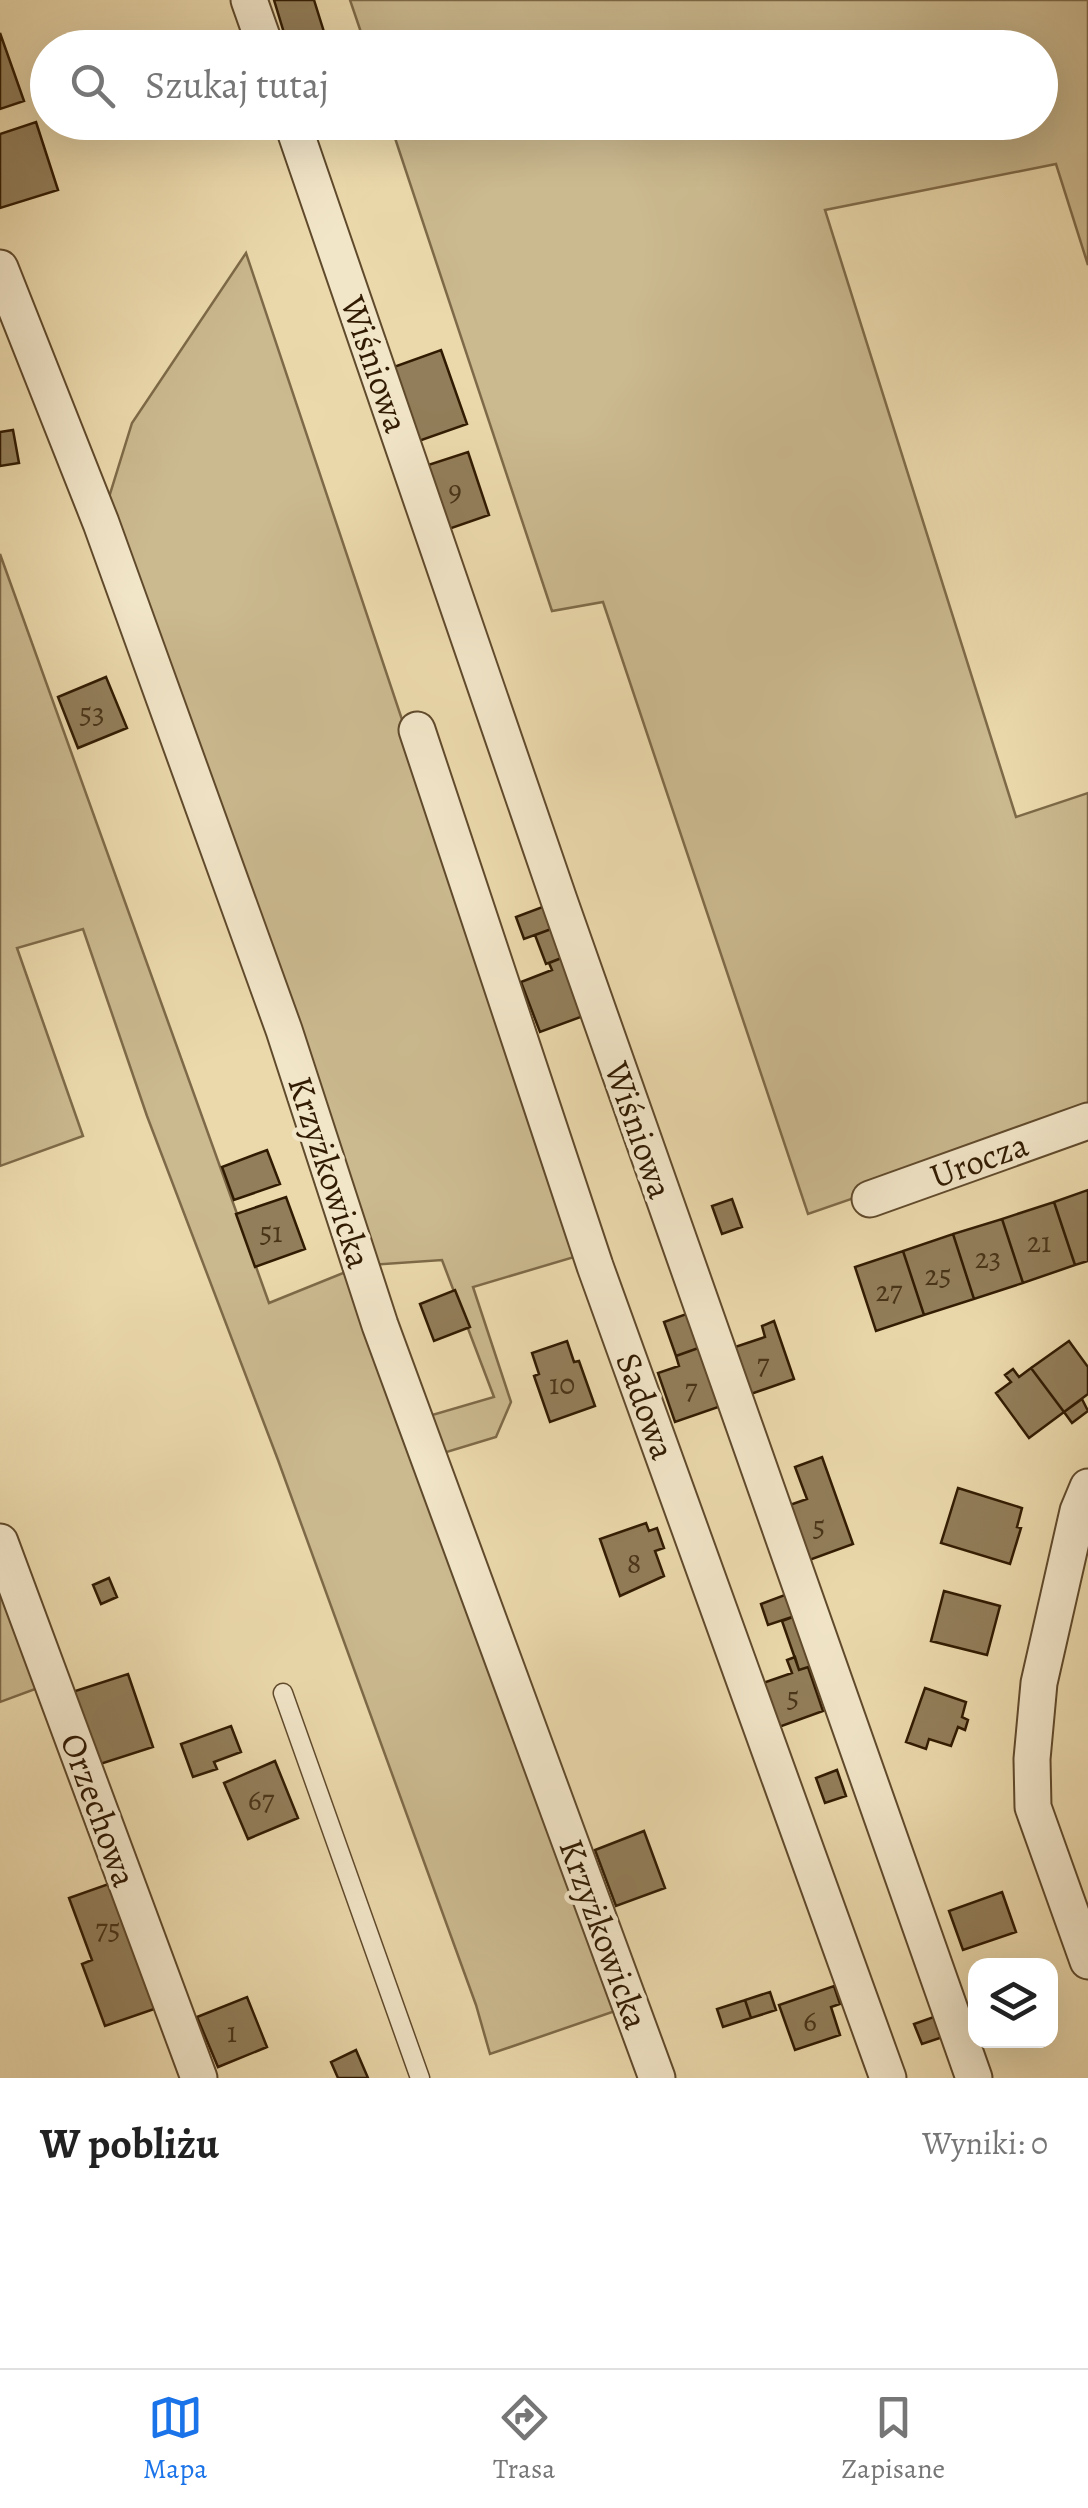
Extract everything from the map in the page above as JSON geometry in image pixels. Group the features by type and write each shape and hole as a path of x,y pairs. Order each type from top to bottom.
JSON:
{"street":[{"path":"249,0 260,30"},
{"name":"Wiśniowa","path":"298,140 559,900 974,2078"},
{"name":"Krzyżkowicka","path":"0,268 126,593 284,1030 380,1325 657,2078"},
{"name":"Sadowa","path":"417,730 595,1266 888,2078"},
{"name":"Urocza","path":"870,1199 1088,1122"},
{"path":"1088,1487 1078,1511 1039,1683 1032,1759 1033,1807 1088,1961"},
{"name":"Orzechowa","path":"0,1542 198,2078"}],"lane":[{"path":"283,1694 420,2078"}],"shaded area":[{"path":"350,0 1088,0 1088,265 1056,164 825,210 1016,817 1088,793 1088,1117 808,1214 603,602 552,611 396,140 1058,140 1058,30 360,30"},
{"path":"246,253 581,1255 473,1287 511,1402 496,1437 420,1460 621,2009 490,2054 476,2005 278,1460 147,1116 83,929 17,948 83,1136 0,1166 0,554 269,1303 348,1271 405,1423 494,1397 442,1260 370,1265 101,523 132,423"},
{"path":"0,1587 38,1688 0,1702"}],"building":[{"path":"274,0 314,0 323,30 283,30"},
{"path":"0,33 24,101 0,109"},
{"path":"30,124 30,140 42,140 58,190 0,208 0,134"},
{"path":"441,350 467,424 416,442 391,368"},
{"path":"13,430 19,463 0,466 0,432"},
{"path":"468,452 489,515 443,531 422,467"},
{"path":"106,677 127,728 78,748 58,697"},
{"path":"545,906 554,928 524,939 516,917"},
{"path":"554,928 564,957 546,964 535,935"},
{"path":"564,957 586,1015 540,1032 521,982 552,970 549,963"},
{"path":"267,1150 280,1184 234,1200 222,1167"},
{"path":"1088,1190 1088,1261 1075,1265 1054,1202"},
{"path":"286,1197 305,1249 255,1267 236,1214"},
{"path":"732,1199 742,1227 722,1234 712,1206"},
{"path":"1054,1202 1075,1265 1023,1283 1002,1219"},
{"path":"1002,1219 1023,1283 974,1299 953,1234"},
{"path":"953,1234 974,1299 924,1315 903,1251"},
{"path":"903,1251 924,1315 876,1331 855,1267"},
{"path":"455,1290 470,1327 434,1341 420,1304"},
{"path":"692,1312 704,1346 676,1356 664,1322"},
{"path":"774,1321 794,1379 748,1395 732,1348 765,1337 762,1326"},
{"path":"567,1341 574,1362 579,1361 595,1406 550,1422 534,1376 539,1374 532,1353"},
{"path":"1069,1341 1088,1367 1088,1394 1064,1412 1031,1368"},
{"path":"704,1346 724,1405 675,1422 658,1373 679,1366 676,1356"},
{"path":"1031,1368 1064,1412 1029,1438 996,1393 1011,1382 1005,1375 1013,1369 1019,1377"},
{"path":"1082,1399 1088,1411 1072,1423 1064,1412"},
{"path":"822,1457 853,1544 804,1562 784,1507 807,1499 795,1467"},
{"path":"958,1488 1022,1508 1017,1527 1021,1528 1010,1564 941,1543"},
{"path":"646,1523 649,1531 657,1528 664,1548 655,1551 664,1576 620,1596 600,1539"},
{"path":"109,1578 117,1597 101,1604 93,1585"},
{"path":"944,1591 1000,1606 987,1655 931,1641"},
{"path":"790,1593 798,1615 768,1625 761,1604"},
{"path":"798,1615 815,1665 799,1670 782,1621"},
{"path":"795,1657 799,1670 808,1667 823,1711 779,1727 763,1683 792,1673 787,1660"},
{"path":"128,1674 153,1747 94,1766 69,1693"},
{"path":"925,1688 966,1702 962,1717 968,1720 965,1730 958,1727 951,1746 929,1739 926,1749 906,1742"},
{"path":"231,1726 241,1752 214,1762 217,1769 193,1777 181,1744"},
{"path":"275,1761 298,1818 248,1839 224,1783"},
{"path":"837,1770 846,1796 825,1803 816,1778"},
{"path":"644,1831 665,1888 616,1906 595,1850"},
{"path":"117,1881 163,2006 105,2026 82,1964 92,1960 69,1898"},
{"path":"1002,1892 1016,1932 963,1950 949,1911"},
{"path":"834,1986 840,2004 831,2007 840,2035 795,2050 779,2005"},
{"path":"770,1992 776,2010 751,2018 745,2000"},
{"path":"247,1997 267,2047 218,2067 197,2017"},
{"path":"745,2000 751,2018 723,2027 717,2009"},
{"path":"942,2014 949,2035 922,2044 914,2024"},
{"path":"356,2050 368,2078 338,2078 331,2062"}]}
